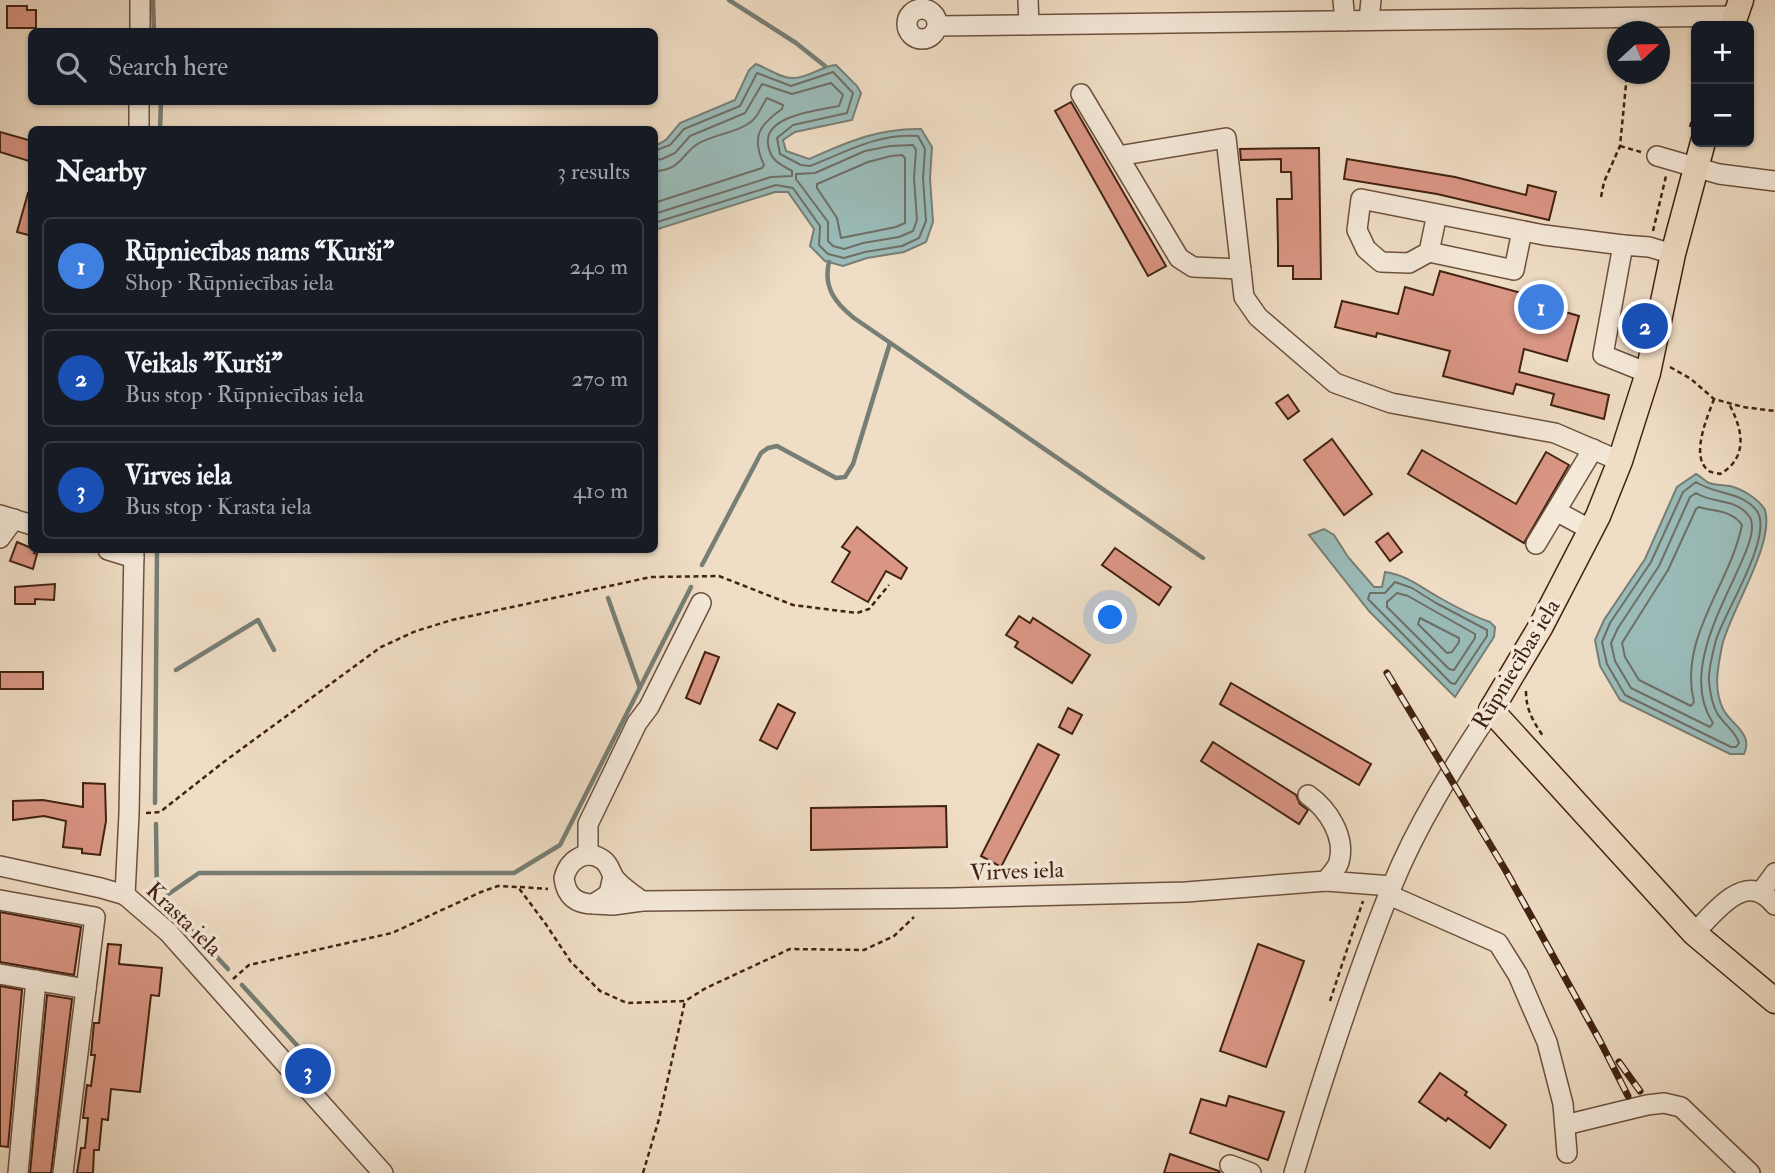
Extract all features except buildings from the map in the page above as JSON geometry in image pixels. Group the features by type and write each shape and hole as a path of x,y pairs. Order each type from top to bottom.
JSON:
{"main road":[{"name":"Rūpniecības iela","path":"1491,710 1541,626 1591,530 1620,461 1649,366 1661,251 1696,169 1696,147"},
{"path":"1491,710 1694,933 1775,1001"}],"street":[{"path":"140,0 140,28"},
{"path":"1028,0 1029,25"},
{"path":"1343,0 1345,20"},
{"path":"1369,20 1371,0"},
{"path":"913,5 907,23 908,29 914,37 924,40 933,35 938,26 1736,14"},
{"path":"1081,94 1179,258 1192,267 1241,269"},
{"path":"139,105 139,126"},
{"path":"1118,156 1226,138 1244,297 1258,317 1335,383 1391,403 1555,433 1620,461"},
{"path":"1664,158 1719,174 1775,181"},
{"path":"1522,231 1514,271 1429,251 1409,263 1381,262 1366,249 1357,230 1361,199 1522,231 1661,251"},
{"path":"1429,251 1437,214"},
{"path":"1623,245 1603,355 1649,366"},
{"path":"1536,544 1593,449"},
{"path":"1556,511 1591,530"},
{"path":"0,538 15,520"},
{"name":"Krasta iela","path":"134,554 125,895 168,932 383,1173"},
{"path":"588,855 588,824 637,723 649,708 701,603"},
{"name":"Rūpniecības iela","path":"1294,1173 1322,1080 1390,890 1433,803 1491,710"},
{"path":"1308,795 1319,803 1337,831 1341,846 1338,864 1326,881"},
{"path":"613,876 609,894 594,904 576,901 565,887 564,878 571,862 588,855 604,861 613,876 642,901"},
{"path":"0,866 125,895"},
{"path":"1694,933 1733,895 1747,889 1768,899 1775,873"},
{"name":"Virves iela","path":"594,904 1186,891 1326,881 1368,884 1390,890 1498,943 1518,975 1547,1042 1563,1104 1567,1153"},
{"path":"0,900 95,917 63,1173"},
{"path":"0,974 86,989"},
{"path":"18,1173 36,980"},
{"path":"1565,1125 1647,1105 1664,1103 1681,1107 1750,1173"},
{"path":"1230,1165 1251,1173"}],"path":[{"path":"1601,197 1604,182 1620,146 1626,84"},
{"path":"1620,146 1664,158 1661,251"},
{"path":"1649,366 1667,365 1691,379 1714,398 1775,411"},
{"path":"1714,398 1700,437 1702,460 1709,471 1720,474 1739,456 1742,438 1738,420 1728,402"},
{"path":"129,814 160,813 225,761 381,647 416,631 452,620 652,577 719,576 793,605 857,613 869,609 889,585"},
{"path":"1526,685 1526,704 1531,719 1544,737"},
{"path":"1326,1011 1368,884"},
{"path":"221,990 249,965 392,933 498,886 546,890 565,887"},
{"path":"518,887 571,962 600,991 627,1003 685,1001 706,988 790,949 864,950 894,936 934,898"},
{"path":"643,1173 659,1119 685,1001"}],"water":[{"path":"756,64 779,75 793,78 836,65 857,86 861,93 852,120 795,132 783,140 786,151 809,159 877,134 921,129 932,147 930,178 933,222 926,242 904,252 867,258 843,266 825,261 810,246 814,229 788,192 775,192 658,229 658,144 666,140 680,123 735,100 749,70"},
{"path":"1696,474 1709,483 1730,486 1745,492 1765,510 1764,541 1722,646 1718,670 1720,701 1726,714 1744,734 1744,754 1730,754 1620,700 1600,666 1595,640 1604,620 1645,559 1677,487"},
{"path":"1324,529 1334,535 1348,557 1374,587 1382,587 1385,572 1400,576 1495,627 1494,637 1455,697 1369,611 1309,535"}],"waterway":[{"path":"153,0 154,28"},
{"path":"729,0 796,43 825,66"},
{"path":"160,126 161,105"},
{"path":"829,262 828,279 832,294 854,318 1203,558"},
{"path":"702,565 761,453 768,448 777,446 836,478 845,477 853,464 890,343"},
{"path":"155,803 157,553"},
{"path":"157,902 199,873 514,873 560,845 691,587"},
{"path":"608,598 640,688"},
{"path":"176,670 258,620 274,650"},
{"path":"156,824 157,902"},
{"path":"157,902 173,910 228,969"},
{"path":"242,985 303,1052"}],"railway":[{"path":"1387,673 1506,871 1628,1096"},
{"path":"1619,1062 1640,1091"}],"place":[{"name":"Rūpniecības nams “Kurši”","path":"1541,307"},
{"name":"Veikals \"Kurši\"","path":"1645,326"},
{"name":"Virves iela","path":"308,1071"}]}
